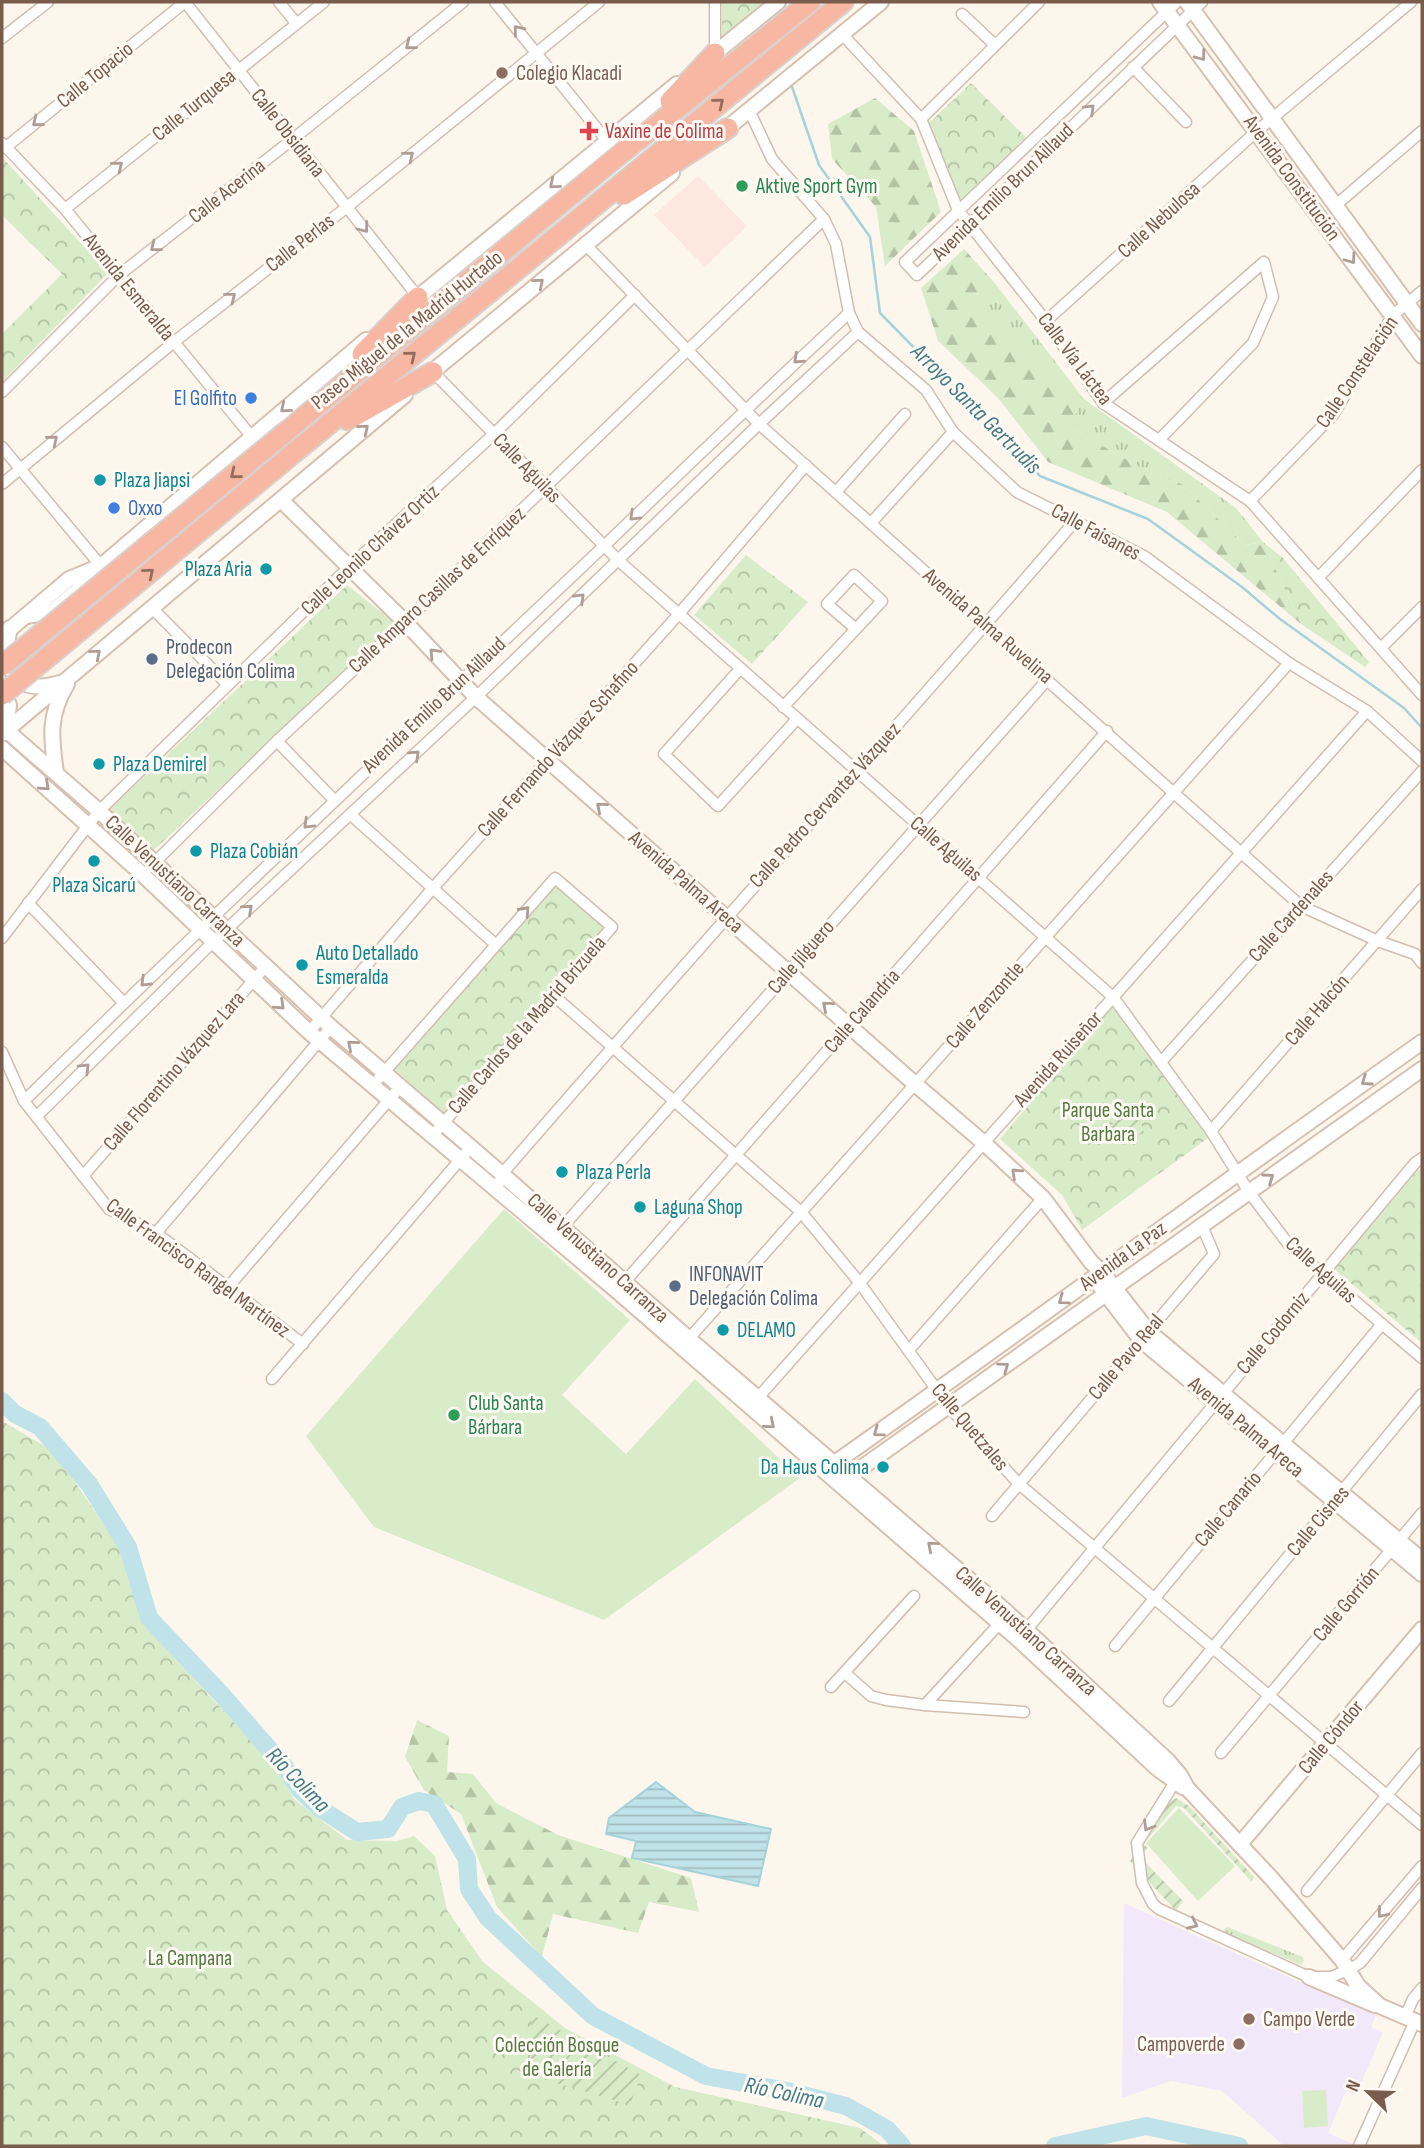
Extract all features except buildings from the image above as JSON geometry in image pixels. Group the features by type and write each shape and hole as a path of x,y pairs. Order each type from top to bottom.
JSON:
{"highway":[{"name":"Paseo Miguel de la Madrid Hurtado","path":"2,695 842,2"},
{"name":"Paseo Miguel de la Madrid Hurtado","path":"2,666 614,159 803,7"},
{"path":"614,159 715,53"},
{"path":"541,249 728,128"},
{"path":"288,430 418,297"},
{"path":"302,446 433,372"}],"street":[{"path":"2,38 48,2"},
{"name":"Calle Obsidiana","path":"185,2 418,297"},
{"name":"Calle Topacio","path":"4,145 185,2"},
{"path":"279,2 296,23"},
{"name":"Calle Turquesa","path":"65,209 324,2"},
{"name":"Calle Acerina","path":"2,391 119,275 463,2"},
{"path":"495,2 607,141"},
{"name":"Calle Perlas","path":"2,484 174,342 347,207 599,2"},
{"path":"715,2 715,53"},
{"path":"68,678 45,687 33,687 22,682 7,664 6,632 69,579 101,566 251,436 778,2"},
{"path":"4,732 585,244 881,2"},
{"path":"921,119 1039,2"},
{"name":"Calle Nebulosa","path":"1046,321 1257,131 1412,2"},
{"name":"Avenida Constitución","path":"1168,5 1178,25 1422,356"},
{"name":"Avenida Emilio Brun Aillaud","path":"1168,5 905,261 917,275 1178,25 1194,5"},
{"name":"Avenida Constitución","path":"1194,5 1272,118 1422,324"},
{"path":"962,14 995,45"},
{"name":"Calle Vía Láctea","path":"842,34 921,119 958,210 1046,321 1103,403 1250,501 1422,695"},
{"path":"1133,67 1186,122"},
{"name":"Calle Faisanes","path":"749,110 772,159 824,219 836,244 849,313 858,332 926,390 953,432 1017,492 1144,556 1289,663 1367,711 1422,761"},
{"path":"1336,205 1422,131"},
{"name":"Avenida Esmeralda","path":"4,145 65,209 251,436"},
{"name":"Calle Amparo Casillas de Enríquez","path":"142,874 277,741 405,622 824,219"},
{"name":"Avenida Palma Ruvelina","path":"585,244 759,424 1301,906 1378,941 1415,954 1422,963"},
{"path":"1103,403 1264,262 1273,296 1253,343 1159,440"},
{"name":"Calle Constelación","path":"1250,501 1332,415 1392,316 1422,291"},
{"name":"Calle Leonilo Chávez Ortiz","path":"2,938 99,811 348,568 494,434 635,295"},
{"name":"Avenida Emilio Brun Aillaud","path":"24,1101 212,916 849,313"},
{"name":"Avenida Emilio Brun Aillaud","path":"37,1116 213,942 351,816 858,332"},
{"name":"Calle Aguilas","path":"433,372 619,561 1114,997 1211,1131 1249,1192 1289,1245 1422,1358"},
{"path":"836,492 905,414"},
{"path":"872,523 953,432"},
{"path":"2,447 101,566"},
{"name":"Calle Fernando Vázquez Schafino","path":"156,1233 433,888 678,615 806,465"},
{"path":"1318,579 1422,470"},
{"name":"Avenida Palma Areca","path":"281,499 476,697 984,1143 1043,1198 1145,1336 1396,1545 1422,1574"},
{"name":"Calle Pedro Cervantez Vázquez","path":"498,1189 502,1174 612,1046 1076,520"},
{"path":"783,707 856,629 882,601 854,575 827,604 856,629"},
{"path":"1381,648 1422,607"},
{"path":"152,608 228,685"},
{"name":"Calle Zenzontle","path":"685,1343 1289,663"},
{"path":"740,669 664,754 718,806 797,719"},
{"path":"57,773 52,749 51,722 57,699 68,678"},
{"name":"Calle Jilguero","path":"558,1232 1048,679"},
{"path":"2,689 9,705 4,732"},
{"name":"Avenida Ruiseñor","path":"754,1402 1367,711"},
{"name":"Calle Venustiano Carranza","path":"4,732 57,773 99,811 326,1023 400,1087 437,1129"},
{"name":"Calle Calandria","path":"621,1286 1107,732"},
{"path":"277,741 334,800"},
{"name":"Calle Venustiano Carranza","path":"2,748 142,874 314,1036 390,1099 437,1129 466,1153 498,1189 558,1232 996,1616 1023,1635 1135,1738 1240,1844 1345,1965 1358,1986 1380,2006 1414,2021"},
{"path":"2,759 21,764"},
{"name":"Calle Cardenales","path":"1161,1062 1422,771"},
{"path":"351,816 495,944"},
{"name":"Calle Carlos de la Madrid Brizuela","path":"373,1085 555,877 612,927 437,1129"},
{"name":"Calle Halcón","path":"1211,1131 1422,889"},
{"path":"28,903 124,1003"},
{"name":"Calle Florentino Vázquez Lara","path":"83,1176 266,966"},
{"name":"Calle Quetzales","path":"554,995 801,1212 859,1282 949,1407 1019,1484 1422,1825"},
{"name":"Avenida La Paz","path":"829,1467 1099,1275 1237,1172 1422,1042"},
{"name":"Calle Francisco Rangel Martínez","path":"2,1052 24,1101 109,1209 156,1233 303,1344"},
{"name":"Avenida La Paz","path":"844,1480 1422,1069"},
{"path":"229,1286 400,1087"},
{"path":"272,1379 466,1153"},
{"name":"Calle Venustiano Carranza","path":"466,1153 502,1174 558,1232"},
{"name":"Calle Codorniz","path":"1023,1635 1415,1163 1422,1158"},
{"path":"909,1350 1043,1198"},
{"name":"Calle Pavo Real","path":"992,1516 1214,1254 1202,1226"},
{"name":"Calle Canario","path":"1115,1646 1382,1324"},
{"name":"Calle Cisnes","path":"1169,1701 1422,1394"},
{"name":"Calle Gorrión","path":"1221,1753 1422,1513"},
{"name":"Avenida Palma Areca","path":"1396,1545 1422,1560"},
{"path":"831,1687 914,1596"},
{"path":"925,1705 996,1616"},
{"name":"Calle Cóndor","path":"1240,1844 1422,1629"},
{"path":"845,1672 871,1696 925,1705 1024,1712"},
{"path":"1307,1891 1422,1753"},
{"path":"1180,1782 1138,1843 1142,1884 1153,1904 1309,1977 1380,2006"},
{"path":"1309,1977 1331,1977 1345,1965 1422,1866"},
{"path":"1345,1965 1360,1963 1422,1888"},
{"path":"1359,2146 1414,2021 1422,1989"}],"shaded area":[{"path":"698,176 747,226 705,267 654,215"},
{"name":"Campo Verde","path":"1124,1903 1315,1989 1378,2011 1371,2027 1383,2032 1356,2095 1346,2091 1328,2133 1353,2144 1352,2146 1284,2146 1222,2091 1171,2081 1122,2098"}],"green space":[{"path":"722,2 766,2 722,38"},
{"path":"971,83 1026,137 960,203 929,123"},
{"path":"875,98 914,131 941,212 885,266 876,207 832,159 828,124"},
{"path":"2,157 108,273 2,382 2,334 62,274 2,215"},
{"path":"964,249 994,282 983,311 1084,399 1069,427 1154,475 1182,484 1245,545 1263,542 1301,624 1167,512 1048,462 998,398 938,341 921,288"},
{"path":"994,282 1084,399 1236,508 1263,542 1245,545 1182,484 1154,475 1069,427 982,311"},
{"path":"1263,542 1283,558 1369,662 1365,667 1301,624"},
{"path":"746,555 808,602 752,664 694,615"},
{"path":"347,585 395,623 153,851 108,811"},
{"path":"555,884 605,928 444,1113 394,1069"},
{"name":"Parque Santa Barbara","path":"1113,1005 1208,1138 1082,1230 1062,1195 1000,1139"},
{"path":"1128,1105 1141,1121 1144,1134 1114,1136 1109,1128"},
{"path":"1422,1167 1422,1343 1334,1269"},
{"name":"Club Santa Bárbara","path":"504,1209 630,1320 562,1395 626,1454 695,1379 800,1478 604,1620 374,1527 306,1436"},
{"name":"La Campana","path":"2,1421 55,1452 128,1561 144,1625 281,1773 294,1799 347,1840 397,1841 414,1836 435,1856 447,1910 483,1962 565,2028 675,2087 860,2128 884,2146 2,2146"},
{"path":"417,1720 449,1736 447,1772 473,1774 496,1803 558,1835 691,1878 699,1912 649,1902 638,1933 553,1914 542,1957 497,1907 461,1814 424,1790 405,1757"},
{"path":"1176,1798 1189,1806 1254,1877 1251,1881 1184,1808 1176,1806 1138,1850 1144,1845 1148,1848 1140,1857 1183,1901 1176,1911 1130,1861 1166,1804"},
{"path":"1179,1808 1235,1866 1198,1901 1146,1843"},
{"path":"1227,1927 1303,1957 1304,1961 1301,1965 1222,1932"},
{"name":"Colección Bosque de Galería","path":"531,2014 641,2075 630,2105 530,2075"},
{"path":"1326,2090 1328,2126 1304,2128 1302,2091"}],"water":[{"path":"656,1782 695,1812 771,1829 758,1886 632,1858 636,1841 606,1834 609,1818"}],"waterway":[{"name":"Arroyo Santa Gertrudis","path":"791,84 819,165 870,237 880,313 1040,476 1148,519 1404,708 1422,728"},
{"name":"Río Colima","path":"2,1401 15,1414 40,1427 89,1484 128,1547 149,1618 222,1695 285,1767 300,1790 321,1809 357,1832 388,1829 402,1807 419,1801 434,1804 467,1859 469,1889 488,1918 593,2016 706,2076 787,2091 846,2106 887,2129 902,2146"},
{"name":"Río Colima","path":"1055,2146 1146,2126 1239,2146"}],"place":[{"name":"Colegio Klacadi","path":"502,73"},
{"name":"Vaxine de Colima","path":"589,131"},
{"name":"Aktive Sport Gym","path":"742,186"},
{"name":"El Golfito","path":"251,398"},
{"name":"Plaza Jiapsi","path":"100,480"},
{"name":"Oxxo","path":"114,508"},
{"name":"Plaza Aria","path":"266,569"},
{"name":"Prodecon Delegación Colima","path":"152,659"},
{"name":"Plaza Demirel","path":"99,764"},
{"name":"Plaza Cobián","path":"196,851"},
{"name":"Plaza Sicarú","path":"94,861"},
{"name":"Auto Detallado Esmeralda","path":"302,965"},
{"name":"Plaza Perla","path":"562,1172"},
{"name":"Laguna Shop","path":"640,1207"},
{"name":"INFONAVIT Delegación Colima","path":"675,1286"},
{"name":"DELAMO","path":"723,1330"},
{"name":"Club Santa Bárbara","path":"454,1415"},
{"name":"Da Haus Colima","path":"883,1467"},
{"name":"Campo Verde","path":"1249,2019"},
{"name":"Campoverde","path":"1239,2044"}]}
